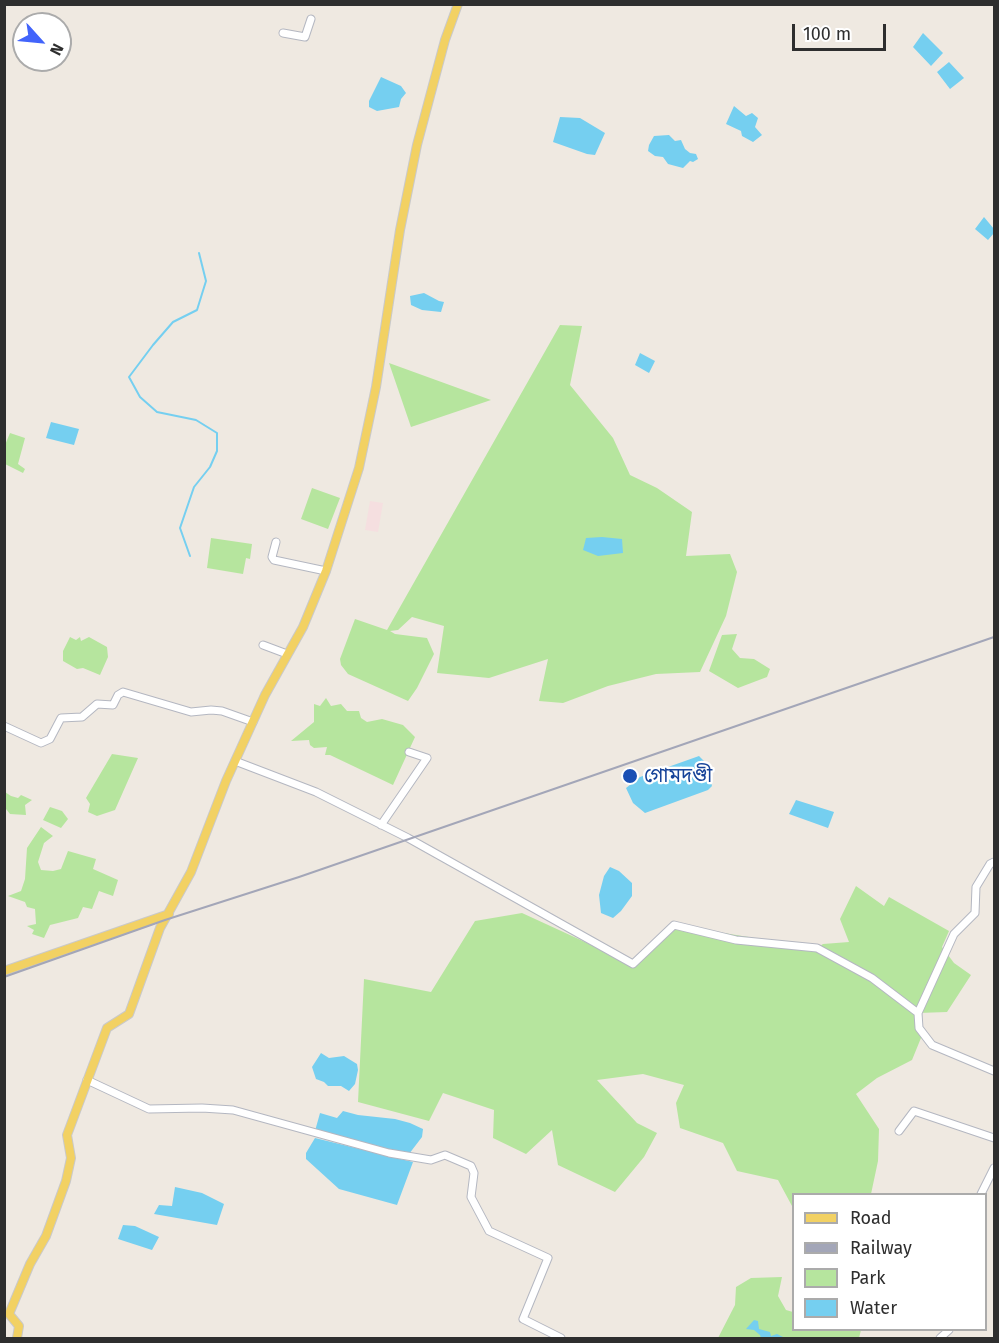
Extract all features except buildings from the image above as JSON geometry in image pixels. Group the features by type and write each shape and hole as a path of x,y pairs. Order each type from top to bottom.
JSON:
{"main road":[{"path":"17,1338 19,1326 9,1314 30,1264 46,1236 66,1180 71,1158 67,1135 107,1028 129,1014 160,928 191,872 235,761 287,654 303,627 326,571 359,468 376,387 396,249 417,145 445,40 458,4"},
{"path":"4,971 169,914"}],"street":[{"path":"284,33 305,37 311,19"},
{"path":"276,542 274,560 326,571"},
{"path":"263,645 287,654"},
{"path":"4,726 41,743 50,739 61,718 82,717 96,704 113,705 118,695 123,692 191,712 222,711 253,722"},
{"path":"381,825 427,758 408,752"},
{"path":"235,761 316,792 408,838 633,964 674,925 736,940 817,948 872,978 918,1012"},
{"path":"994,862 990,864 976,887 975,913 954,934 918,1012 919,1028 932,1045 994,1071"},
{"path":"87,1080 149,1109 233,1110 389,1153 431,1160 445,1155 471,1166 474,1173 471,1197 489,1231 548,1258 523,1319 544,1335 561,1338"},
{"path":"899,1131 914,1111 994,1138"},
{"path":"982,1193 994,1168"}],"shaded area":[{"path":"370,501 383,503 378,532 365,530"}],"green space":[{"path":"560,325 582,326 570,385 613,438 630,475 657,488 692,512 686,556 730,554 737,572 726,616 700,672 656,674 608,686 563,703 539,701 548,659 489,678 437,673 444,626 412,617 398,630 390,631 395,634 427,638 434,654 408,701 348,674 341,665 340,659 355,619 387,630"},
{"path":"389,363 491,400 411,427"},
{"path":"10,433 25,438 18,464 25,469 23,473 5,464 5,445"},
{"path":"312,488 340,498 328,529 301,519"},
{"path":"211,538 252,544 250,559 246,558 243,574 207,568"},
{"path":"737,634 732,649 740,658 754,659 770,669 767,677 738,688 709,671 722,635"},
{"path":"70,637 76,640 80,637 81,641 89,637 107,647 108,657 100,675 83,668 77,669 63,661 63,651"},
{"path":"326,698 331,706 341,704 347,711 359,711 361,718 367,722 382,719 403,725 415,737 393,785 330,755 325,755 327,747 314,748 310,745 309,740 291,741 314,722 314,704 320,706"},
{"path":"112,754 138,758 115,810 97,816 88,812 90,804 86,798"},
{"path":"5,792 11,796 18,798 21,795 32,800 25,805 26,815 10,814 5,810"},
{"path":"50,807 62,811 68,819 61,828 43,820"},
{"path":"41,827 53,836 44,843 38,862 41,870 61,869 68,851 96,859 93,869 118,880 113,896 99,891 92,909 83,907 78,918 50,925 44,938 32,934 34,930 27,926 36,924 35,909 27,907 25,902 8,896 21,891 25,879 27,848"},
{"path":"856,886 884,906 889,897 949,931 942,947 954,963 971,975 947,1012 918,1013 923,1033 912,1060 877,1078 856,1094 879,1129 878,1161 871,1193 792,1193 792,1206 778,1180 737,1171 723,1143 680,1128 676,1103 684,1085 643,1074 597,1080 637,1123 657,1133 644,1157 615,1192 558,1165 552,1130 526,1154 493,1138 494,1110 443,1093 429,1121 358,1102 364,979 431,992 475,921 522,913 633,964 674,925 817,948 823,944 849,942 840,919"},
{"path":"782,1277 778,1296 786,1310 792,1312 792,1331 861,1331 859,1338 718,1338 735,1305 736,1287 751,1278"}],"water":[{"path":"923,33 943,53 931,66 913,47"},
{"path":"949,62 964,78 950,89 937,72"},
{"path":"381,77 401,86 406,93 399,107 377,111 369,107 369,101"},
{"path":"734,106 746,116 752,113 758,118 755,127 762,135 753,142 742,136 741,131 726,124"},
{"path":"560,117 580,118 605,133 595,155 553,142"},
{"path":"669,135 675,141 681,140 685,149 696,154 698,159 690,161 683,168 668,164 663,157 655,156 648,151 654,136"},
{"path":"984,217 994,229 994,233 988,240 975,229"},
{"path":"424,293 444,302 441,312 422,310 411,305 410,296"},
{"path":"640,353 655,361 649,373 635,365"},
{"path":"51,422 79,429 74,445 46,438"},
{"path":"586,538 622,539 623,553 598,556 583,550"},
{"path":"699,756 705,762 712,786 708,790 645,813 633,803 626,788 640,777"},
{"path":"796,800 834,812 828,828 789,814"},
{"path":"610,867 619,871 632,883 632,896 613,918 601,913 599,895 604,876"},
{"path":"321,1053 329,1058 344,1056 357,1064 355,1084 349,1091 341,1086 328,1086 316,1079 312,1067"},
{"path":"343,1111 410,1123 423,1129 422,1137 409,1154 315,1131 320,1113 337,1118"},
{"path":"315,1138 413,1162 397,1205 339,1189 306,1159 306,1153"},
{"path":"175,1187 202,1193 224,1204 217,1225 154,1214 159,1205 172,1206"},
{"path":"123,1225 135,1226 159,1237 152,1250 118,1239"},
{"path":"754,1320 758,1321 759,1329 770,1332 771,1336 777,1334 785,1338 761,1338 754,1330 746,1329"}],"waterway":[{"path":"190,556 180,528 194,487 210,467 217,451 217,433 196,420 157,412 140,397 129,377 173,322 197,310 206,281 199,253"}],"railway":[{"path":"4,977 994,637"}],"place":[{"name":"গোমদণ্ডী","path":"630,776"}]}
